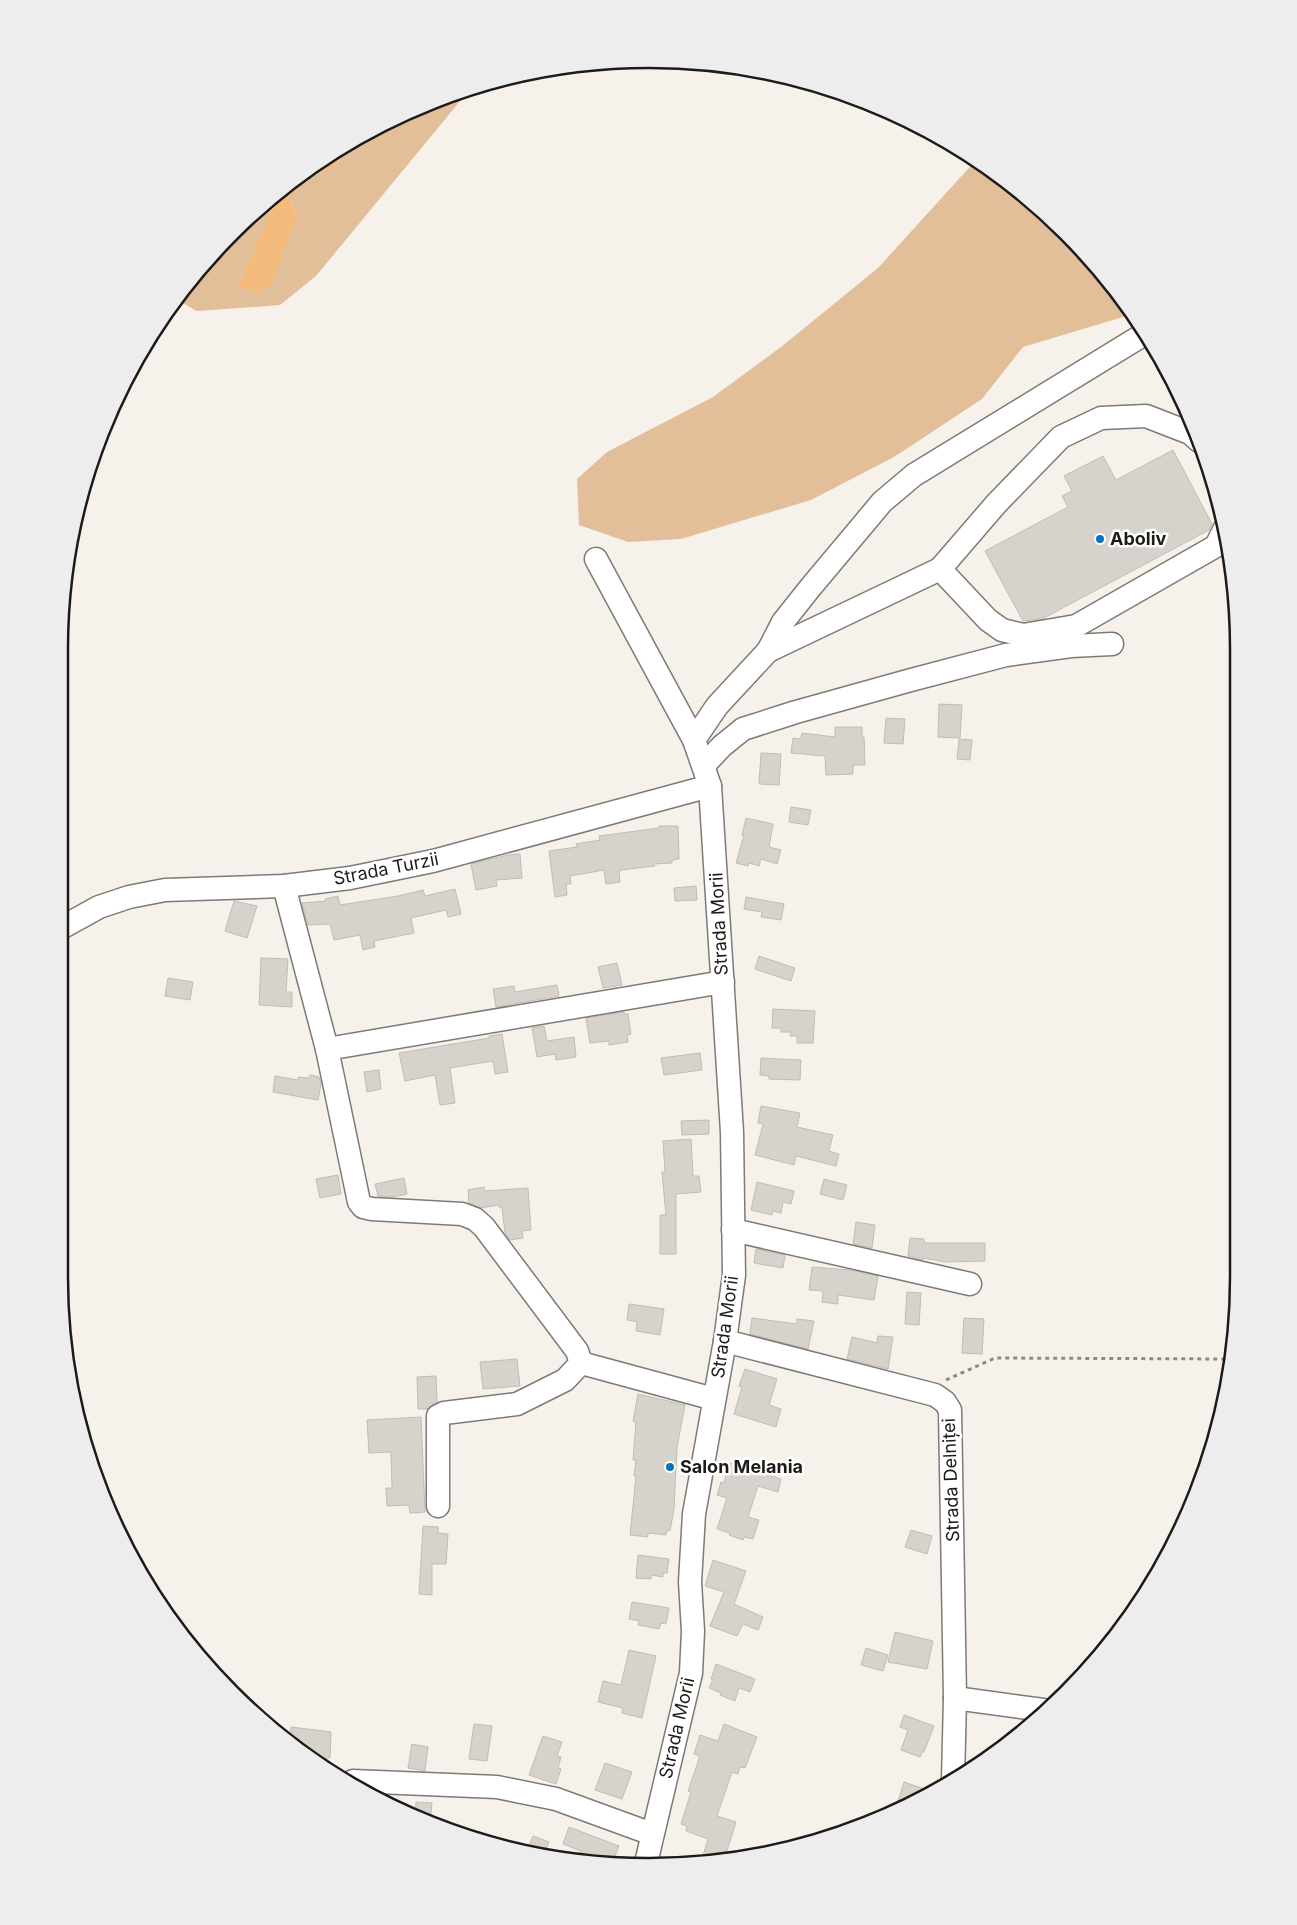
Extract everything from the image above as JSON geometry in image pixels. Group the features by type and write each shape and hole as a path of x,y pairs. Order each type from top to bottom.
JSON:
{"street":[{"path":"694,740 717,706 768,651 783,622 882,502 914,475 1139,337"},
{"path":"768,651 940,568 996,504 1061,436 1101,418 1146,416 1187,432"},
{"path":"940,568 988,620 1002,630 1023,635 1076,626 1216,546 1219,540"},
{"name":"Strada Morii","path":"596,559 694,740 707,775 723,982 732,1132 734,1275 725,1340 694,1514 690,1582 693,1631 691,1673 647,1858"},
{"path":"707,775 722,746 743,729 796,712 1006,655 1071,646 1112,644"},
{"name":"Strada Turzii","path":"68,924 99,907 129,897 165,890 284,886 350,878 433,862 707,775"},
{"path":"284,886 327,1049 359,1202 363,1207 372,1209 462,1214 475,1219 484,1227 577,1351 581,1363"},
{"path":"327,1049 723,982"},
{"path":"733,1230 970,1284"},
{"name":"Strada Delniței","path":"725,1340 935,1395 945,1402 950,1410 952,1420 955,1698 953,1771"},
{"path":"581,1363 714,1398"},
{"path":"438,1506 438,1416 444,1413 517,1404 565,1380 581,1363"},
{"path":"955,1698 1036,1709"},
{"path":"361,1781 497,1788 556,1800 652,1834"}],"path":[{"path":"935,1395 946,1380 996,1358 1224,1359"}],"shaded area":[{"path":"463,98 316,276 280,305 197,311 182,303 212,265 265,212 271,215 238,286 297,215 288,194 312,176 333,168 343,154 358,145 392,127"},
{"path":"343,154 333,168 312,176"},
{"path":"971,165 1032,212 1059,238 1085,265 1125,316 1023,347 982,399 894,457 811,500 681,539 628,542 579,525 577,479 607,452 713,397 781,347 878,268"},
{"path":"288,194 297,215 272,283 258,292 238,286 270,215 265,212"}],"building":[{"name":"Aboliv","path":"1173,450 1212,524 1209,530 1042,619 1023,621 985,551 1068,507 1062,496 1072,491 1064,476 1103,456 1116,480"},
{"path":"939,704 962,705 960,738 938,737"},
{"path":"886,718 905,719 903,744 884,743"},
{"path":"835,727 862,727 865,765 853,765 853,774 826,775 825,756 791,753 793,738 801,739 802,733 835,737"},
{"path":"959,739 972,740 970,760 957,759"},
{"path":"761,753 781,754 779,785 759,784"},
{"path":"791,807 811,810 808,825 789,822"},
{"path":"746,818 773,824 769,847 781,850 777,864 761,859 759,866 749,863 748,866 736,863 744,835 742,835"},
{"path":"659,826 678,826 679,859 672,860 672,863 621,870 619,871 620,882 606,884 604,870 570,876 571,884 566,884 567,895 555,897 549,851 577,847 576,844 600,840 599,836 659,828"},
{"path":"520,854 522,878 496,880 497,886 476,890 471,864"},
{"path":"696,886 697,900 675,901 674,888"},
{"path":"455,889 461,914 448,917 446,910 411,918 414,933 374,941 375,947 363,950 360,935 334,940 330,924 308,925 302,903 326,901 325,899 338,896 340,905 423,890 425,896"},
{"path":"746,897 784,904 781,920 761,917 762,912 744,909"},
{"path":"234,901 257,906 247,938 225,931"},
{"path":"759,956 795,968 791,981 755,969"},
{"path":"261,958 288,959 286,992 292,992 292,1007 259,1005"},
{"path":"617,963 622,985 603,988 598,967"},
{"path":"168,978 193,982 190,1000 165,996"},
{"path":"557,985 559,996 496,1007 493,989 514,986 515,992"},
{"path":"773,1009 815,1011 813,1043 797,1043 797,1036 790,1036 791,1032 781,1032 781,1028 772,1028"},
{"path":"624,1012 624,1014 628,1014 631,1034 627,1035 628,1042 609,1045 609,1041 590,1043 586,1018"},
{"path":"544,1026 547,1041 574,1037 576,1057 556,1060 555,1054 537,1057 532,1028"},
{"path":"502,1034 508,1072 495,1074 493,1061 450,1068 455,1103 440,1105 435,1075 405,1081 399,1053 489,1038 489,1036"},
{"path":"700,1053 702,1070 664,1075 661,1058"},
{"path":"761,1058 801,1060 800,1080 769,1079 769,1076 760,1075"},
{"path":"379,1070 381,1089 367,1092 364,1072"},
{"path":"310,1075 319,1077 321,1084 318,1100 273,1092 275,1076 298,1080 298,1077 309,1078"},
{"path":"761,1106 800,1113 797,1127 833,1135 829,1151 839,1154 836,1166 796,1156 794,1165 755,1155 763,1124 758,1123"},
{"path":"709,1120 709,1134 682,1135 681,1121"},
{"path":"691,1139 693,1176 699,1176 701,1192 676,1194 676,1254 660,1254 660,1215 666,1215 662,1172 665,1172 663,1141"},
{"path":"338,1175 341,1194 320,1198 316,1179"},
{"path":"404,1178 407,1194 394,1197 378,1196 375,1184"},
{"path":"824,1179 847,1185 843,1200 820,1194"},
{"path":"757,1182 794,1191 791,1204 783,1202 781,1213 773,1211 772,1215 751,1210"},
{"path":"484,1187 485,1191 528,1188 531,1230 522,1231 523,1238 510,1240 505,1233 502,1207 500,1208 499,1205 481,1208 469,1203 468,1190"},
{"path":"856,1222 875,1225 872,1248 853,1244"},
{"path":"910,1238 924,1239 924,1243 985,1243 985,1261 946,1262 923,1258 923,1260 908,1256"},
{"path":"756,1249 785,1255 783,1268 754,1263"},
{"path":"812,1267 850,1270 878,1276 874,1300 838,1295 838,1304 822,1302 823,1291 809,1290"},
{"path":"907,1292 921,1293 919,1325 905,1324"},
{"path":"629,1304 664,1309 660,1335 636,1331 637,1322 627,1320"},
{"path":"752,1318 797,1324 797,1319 814,1321 808,1349 750,1334"},
{"path":"964,1318 984,1319 982,1354 962,1353"},
{"path":"878,1336 893,1337 888,1369 847,1359 852,1337 877,1343"},
{"path":"517,1359 520,1386 483,1389 480,1362"},
{"path":"745,1369 777,1379 769,1405 781,1409 776,1427 734,1414 742,1387 739,1386"},
{"path":"436,1376 437,1402 427,1409 418,1409 417,1377"},
{"path":"638,1394 685,1405 677,1447 674,1509 670,1531 667,1530 666,1535 648,1533 648,1537 630,1535 636,1476 634,1476 636,1460 633,1460 636,1422 633,1421"},
{"path":"421,1417 425,1512 410,1513 409,1505 387,1506 386,1488 392,1488 391,1452 369,1453 367,1420"},
{"path":"729,1463 781,1479 778,1492 758,1486 748,1517 759,1520 753,1539 744,1537 743,1540 717,1529 727,1498 717,1495 721,1482 724,1483"},
{"path":"423,1526 438,1527 438,1533 448,1534 446,1564 432,1564 432,1595 419,1594"},
{"path":"911,1530 932,1536 927,1554 905,1547"},
{"path":"638,1555 669,1559 667,1573 663,1573 663,1577 651,1575 651,1579 636,1578"},
{"path":"713,1560 746,1571 734,1604 763,1617 758,1630 743,1624 737,1636 710,1626 724,1592 705,1586"},
{"path":"632,1602 669,1608 666,1624 661,1623 659,1629 638,1625 639,1621 629,1619"},
{"path":"895,1632 933,1641 927,1669 888,1662"},
{"path":"866,1648 888,1655 883,1671 861,1665"},
{"path":"629,1650 656,1656 642,1718 622,1713 623,1708 598,1702 603,1681 621,1685"},
{"path":"716,1664 755,1679 750,1692 739,1688 735,1701 709,1688"},
{"path":"904,1715 934,1726 924,1752 922,1752 920,1757 901,1750 908,1730 900,1727"},
{"path":"474,1724 492,1726 487,1761 469,1759"},
{"path":"724,1724 757,1737 745,1768 740,1767 738,1774 732,1772 717,1816 736,1822 726,1853 703,1855 708,1839 686,1831 687,1826 681,1824 691,1792 688,1791 700,1756 694,1754 700,1735 718,1741"},
{"path":"291,1727 331,1732 330,1758 326,1758 326,1760 291,1734"},
{"path":"543,1736 562,1742 557,1756 561,1757 558,1768 561,1769 556,1784 529,1775"},
{"path":"412,1744 428,1747 425,1771 408,1768"},
{"path":"605,1763 632,1772 622,1799 595,1790"},
{"path":"904,1782 923,1789 905,1798 898,1801"},
{"path":"416,1802 432,1803 431,1815 416,1808"},
{"path":"569,1827 619,1846 615,1856 580,1854 581,1851 563,1844"},
{"path":"533,1836 549,1842 546,1848 529,1845"}],"place":[{"name":"Aboliv","path":"1100,539"},
{"name":"Salon Melania","path":"670,1467"}]}
